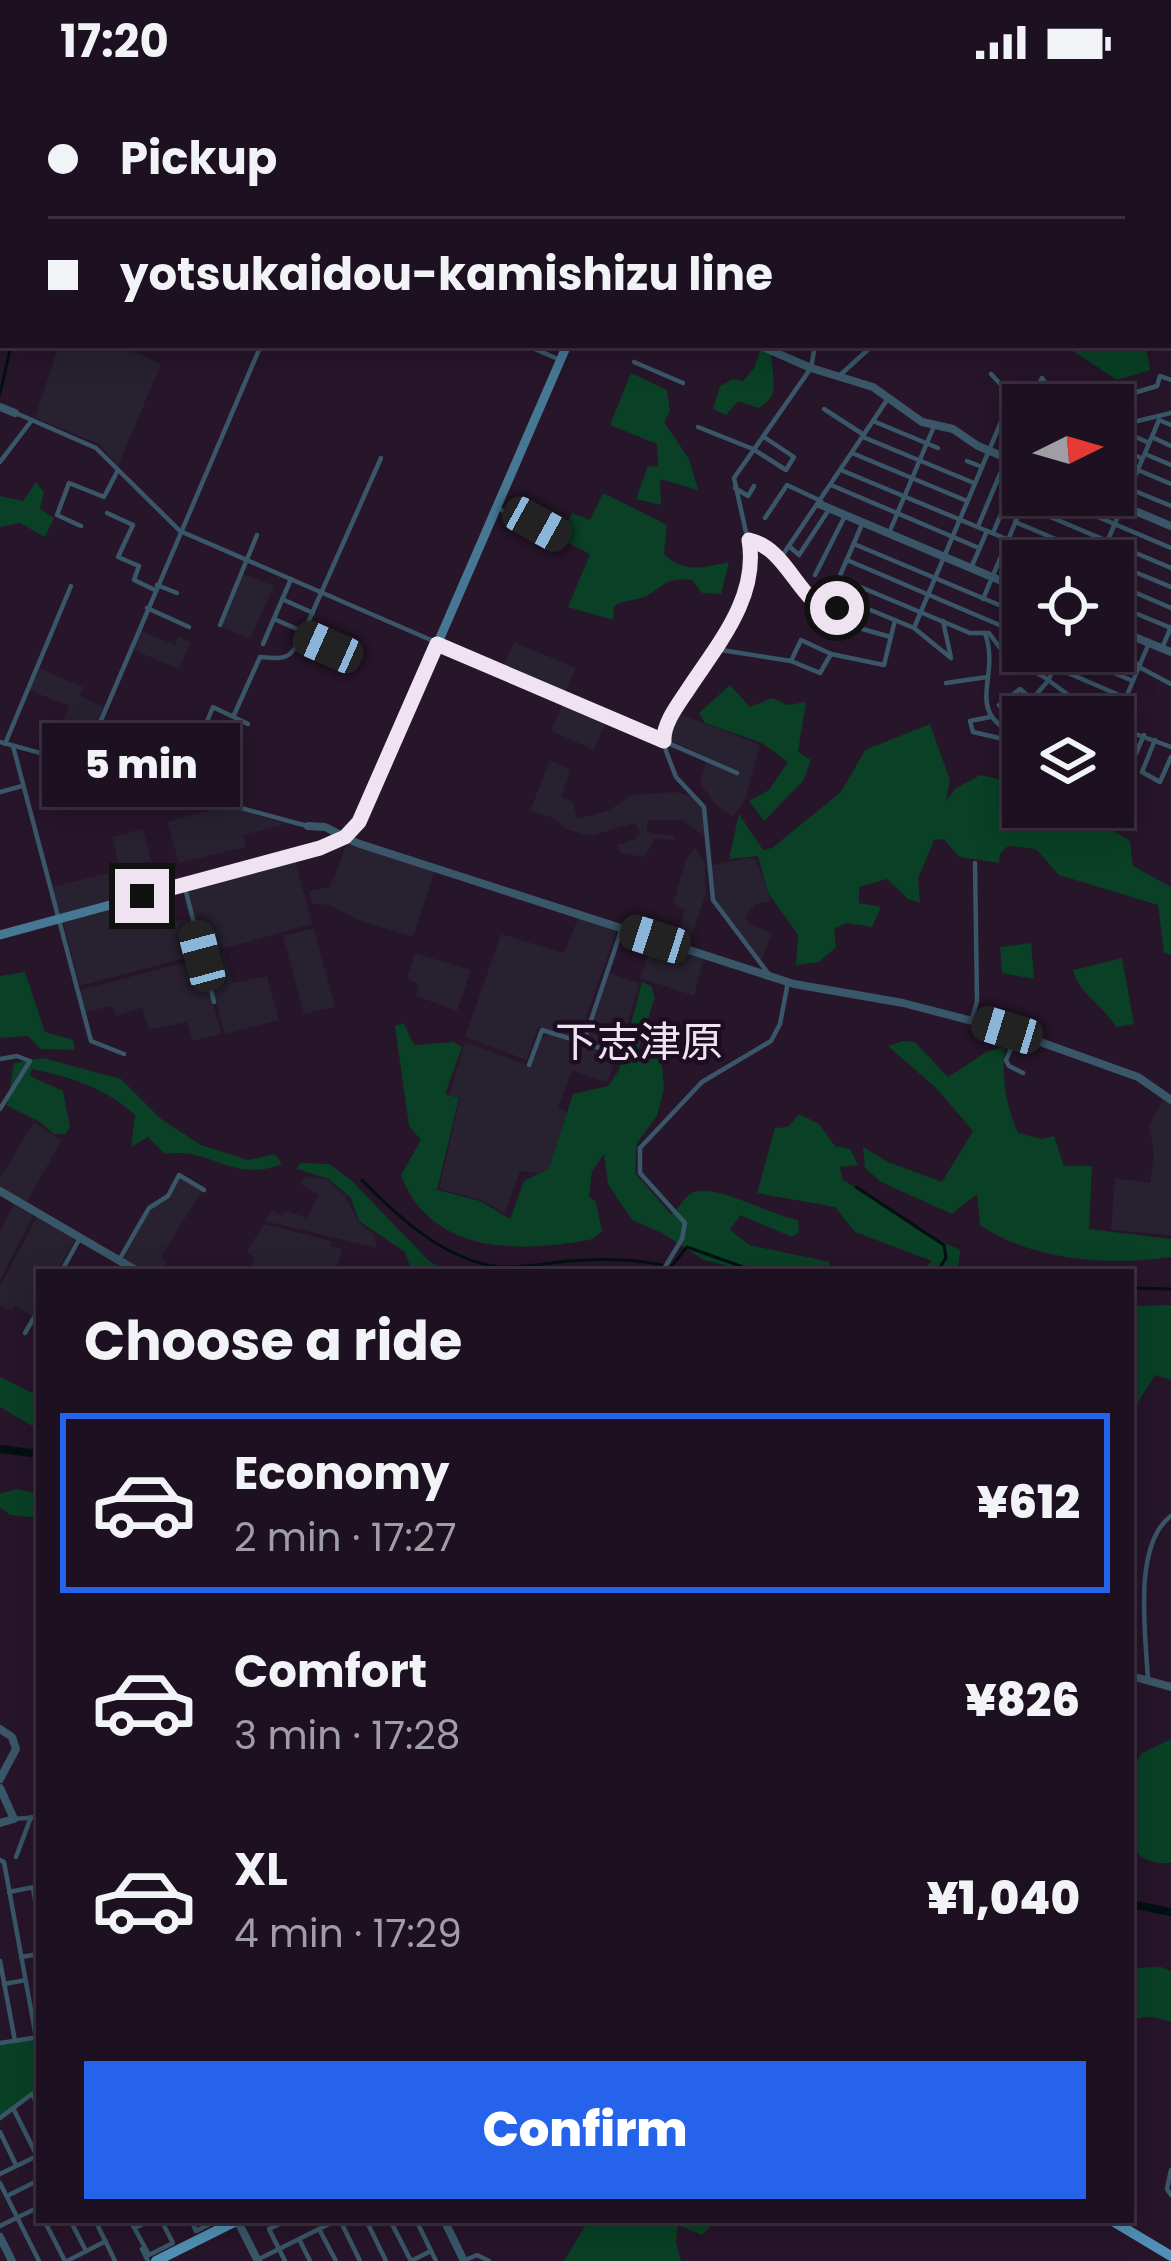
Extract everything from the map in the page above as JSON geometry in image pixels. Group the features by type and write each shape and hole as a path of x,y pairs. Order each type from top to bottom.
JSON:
{"main road":[{"path":"0,935 320,848 345,837 359,822 566,348"},
{"path":"152,2261 236,2223"},
{"path":"168,2261 236,2223"},
{"path":"1116,2223 1171,2256"}],"street":[{"path":"0,262 0,274"},
{"path":"82,765 260,348"},
{"path":"533,348 560,361"},
{"path":"765,348 873,387 922,422 952,429 1002,456"},
{"path":"772,977 713,900 704,807 676,777 663,732 746,596 751,570 749,540 735,488 737,470 811,368 814,348"},
{"path":"838,377 870,348"},
{"path":"634,362 683,383"},
{"path":"991,374 1002,386"},
{"path":"1134,392 1156,386 1160,376 1171,380"},
{"path":"780,559 887,400"},
{"path":"0,407 96,448 180,530 736,773"},
{"path":"824,409 863,436 974,484"},
{"path":"1134,421 1170,411"},
{"path":"914,628 1002,419"},
{"path":"0,462 32,420"},
{"path":"1134,479 1159,420 1171,425"},
{"path":"873,421 938,448"},
{"path":"889,533 935,424"},
{"path":"698,427 752,448 786,470 794,457 762,436"},
{"path":"1134,435 1171,446"},
{"path":"852,453 967,501"},
{"path":"1134,453 1171,465"},
{"path":"234,717 260,657 286,660 303,634 381,458"},
{"path":"967,461 982,467"},
{"path":"978,527 1002,468"},
{"path":"81,526 57,514 69,483 104,497 118,470"},
{"path":"842,470 1008,540 1018,516"},
{"path":"1134,471 1171,484"},
{"path":"765,518 787,485 1002,581"},
{"path":"831,485 980,548"},
{"path":"735,488 748,496 754,486"},
{"path":"1134,491 1171,506"},
{"path":"970,568 1002,507"},
{"path":"496,508 560,536"},
{"path":"789,545 800,555 830,508"},
{"path":"1134,511 1171,526"},
{"path":"106,513 133,525 118,557 139,566 134,580 177,593"},
{"path":"815,575 846,515"},
{"path":"1046,516 1102,540"},
{"path":"1096,516 1171,548"},
{"path":"1108,540 1119,516"},
{"path":"863,522 832,594 914,628 950,658 944,621"},
{"path":"1016,522 1057,540"},
{"path":"220,626 257,536"},
{"path":"749,540 763,544 780,559 822,609 833,614 841,598"},
{"path":"854,544 1002,606"},
{"path":"1134,553 1171,568"},
{"path":"983,598 1001,557"},
{"path":"847,560 1002,626"},
{"path":"1134,572 1171,587"},
{"path":"839,578 975,634 989,633 1002,649"},
{"path":"263,644 291,579"},
{"path":"71,586 6,744 22,786 92,1041 124,1054"},
{"path":"1134,593 1171,608"},
{"path":"282,598 313,613"},
{"path":"863,607 855,627 891,638"},
{"path":"147,608 189,627"},
{"path":"1134,613 1171,628 1166,650 1134,637"},
{"path":"274,619 328,647"},
{"path":"791,662 801,640 831,654 884,665 895,620"},
{"path":"985,633 989,647 985,704 1002,726"},
{"path":"998,646 1002,637"},
{"path":"1127,696 1149,643"},
{"path":"715,649 791,662 823,673 831,654"},
{"path":"1134,663 1171,684"},
{"path":"1036,672 1066,696"},
{"path":"1035,696 1052,672"},
{"path":"1066,672 1121,696"},
{"path":"1112,672 1133,681"},
{"path":"946,683 987,677"},
{"path":"158,786 170,746 194,754 212,707 248,724"},
{"path":"990,716 970,721 973,732 1002,739"},
{"path":"1134,732 1171,747"},
{"path":"1134,758 1144,735"},
{"path":"1155,740 1142,772 1160,782 1171,758"},
{"path":"6,744 325,827 788,982 972,1019 1018,1033 1138,1077 1171,1100"},
{"path":"0,792 22,786"},
{"path":"972,1019 977,1000 975,863"},
{"path":"184,884 214,1002"},
{"path":"584,1044 622,928"},
{"path":"664,1269 682,1239 685,1223 640,1173 640,1148 702,1082 771,1041 780,1024 788,982"},
{"path":"529,1065 542,1030 620,1054"},
{"path":"1018,1033 1006,1060 1022,1072"},
{"path":"0,1059 17,1056 30,1061 0,1109"},
{"path":"119,1261 149,1208 168,1196 179,1175 204,1190"},
{"path":"0,1191 134,1269"},
{"path":"63,1269 80,1238"},
{"path":"25,1333 36,1314"},
{"path":"1148,1681 1147,1555 1154,1533 1171,1516"},
{"path":"1134,1677 1171,1687"},
{"path":"0,1729 12,1737 16,1749 0,1784 14,1819"},
{"path":"0,1823 35,1817"},
{"path":"16,1858 35,1817"},
{"path":"0,1860 36,2028"},
{"path":"9,1892 36,1887"},
{"path":"0,1921 14,1919"},
{"path":"21,1957 36,1954"},
{"path":"0,1961 15,2041"},
{"path":"4,1984 26,1980"},
{"path":"0,2044 36,2037"},
{"path":"0,2118 32,2094 36,2102"},
{"path":"13,2108 36,2151"},
{"path":"0,2132 17,2166"},
{"path":"36,2156 0,2178 39,2261"},
{"path":"1171,2170 1167,2188 1171,2195"},
{"path":"7,2196 36,2182"},
{"path":"0,2226 36,2209"},
{"path":"46,2223 66,2261 106,2241"},
{"path":"72,2223 86,2252"},
{"path":"97,2223 116,2261"},
{"path":"132,2223 148,2255 173,2243 163,2223"},
{"path":"134,2228 145,2223"},
{"path":"241,2223 258,2260 332,2223"},
{"path":"282,2223 269,2229 285,2261"},
{"path":"340,2223 360,2261"},
{"path":"367,2223 386,2261"},
{"path":"392,2223 411,2261 431,2251"},
{"path":"417,2223 436,2261"},
{"path":"445,2223 464,2261 477,2255 489,2261"},
{"path":"320,2229 336,2261"},
{"path":"0,2236 12,2261"},
{"path":"299,2239 310,2261"},
{"path":"142,2246 152,2261"}],"shaded area":[{"path":"58,348 125,348 161,364 118,466 99,444 35,418"},
{"path":"242,576 274,586 250,639 220,626"},
{"path":"139,630 175,645 179,636 191,643 179,669 131,649"},
{"path":"514,642 576,668 563,695 502,667"},
{"path":"39,668 83,687 80,696 104,707 92,735 61,726 69,706 29,690"},
{"path":"564,700 607,718 594,750 551,731"},
{"path":"675,712 760,745 745,800 733,817 715,804 700,783 707,757 667,739"},
{"path":"550,760 570,769 562,797 573,803 577,819 608,811 632,795 676,792 696,798 705,815 705,838 683,820 649,820 649,833 675,836 673,841 655,838 645,857 620,853 617,845 635,839 640,832 635,823 590,836 530,811"},
{"path":"225,806 286,824 243,835 246,847 179,863 167,822"},
{"path":"143,829 151,860 120,869 112,837"},
{"path":"348,842 435,870 413,937 358,920 329,905 312,904 309,891 330,887"},
{"path":"695,847 705,863 706,893 688,946 676,941 685,910 673,903 687,857"},
{"path":"295,859 312,924 203,954 186,888"},
{"path":"756,860 771,901 755,904 745,917 751,925 772,933 761,962 715,901 710,866"},
{"path":"108,873 113,900 60,914 52,887"},
{"path":"144,899 152,927 190,918 199,948 196,955 80,986 63,922"},
{"path":"579,916 617,930 580,1034 573,1037 538,1027 527,1060 465,1037 501,934 564,953"},
{"path":"314,928 335,1007 304,1014 283,936"},
{"path":"652,941 704,957 694,996 640,978"},
{"path":"224,952 233,983 267,976 279,1020 225,1034 204,957"},
{"path":"415,953 471,970 457,1011 416,996 419,984 407,979"},
{"path":"195,960 207,981 221,1034 193,1041 187,1022 149,1030 142,1008 116,1016 113,1006 85,1012 80,990"},
{"path":"609,973 639,983 620,1052 586,1042"},
{"path":"549,1034 616,1056 607,1083 572,1070 558,1108 567,1112 564,1145 549,1175 520,1171 505,1214 481,1200 439,1189 460,1098 449,1095 465,1042 530,1066 541,1037"},
{"path":"1164,1098 1171,1105 1171,1235 1111,1230 1115,1178 1150,1183 1154,1154 1149,1126"},
{"path":"34,1122 62,1140 26,1203 0,1189 0,1178"},
{"path":"306,1176 328,1180 345,1196 358,1222 374,1235 377,1248 265,1221 272,1210 281,1216 287,1211 307,1218 319,1195 301,1184"},
{"path":"180,1177 203,1190 161,1256 168,1261 164,1269 139,1269 121,1259 150,1209 169,1197"},
{"path":"14,1204 33,1216 0,1280 0,1231"},
{"path":"37,1217 75,1240 58,1269 36,1269 32,1316 15,1306 11,1311 0,1305 0,1287"},
{"path":"264,1224 331,1241 330,1246 342,1249 337,1269 248,1269 255,1258 246,1252"}],"green space":[{"path":"1069,348 1146,348 1150,370 1117,380"},
{"path":"760,350 771,354 774,385 770,398 758,408 738,401 726,415 713,409 720,386 733,379 743,381"},
{"path":"631,373 667,390 670,412 664,422 689,459 698,490 660,479 661,505 636,499 648,466 658,467 657,444 610,425"},
{"path":"36,482 44,492 40,509 54,518 45,537 20,523 0,527 0,496 23,501"},
{"path":"603,493 667,525 664,554 678,564 702,567 729,562 721,594 702,593 692,580 675,580 614,606 613,620 568,607 590,554 561,539 572,513 590,520"},
{"path":"730,685 750,707 772,698 788,705 806,702 798,752 811,760 803,781 764,821 749,801 769,790 788,762 762,743 705,723 699,713"},
{"path":"930,724 950,780 946,801 955,789 980,775 1002,780 1002,828 1108,828 1130,841 1133,866 1171,887 1171,955 1164,953 1158,905 1059,875 1036,849 1008,846 999,863 959,857 944,839 934,840 918,879 920,903 908,899 887,879 859,887 859,903 881,907 872,927 847,923 834,929 836,947 819,962 796,965 798,935 768,893 758,856 729,859 739,814 763,850 772,848 841,792 865,750"},
{"path":"1031,943 1034,979 1002,973 1000,947"},
{"path":"1122,958 1134,1024 1116,1027 1080,986 1073,970"},
{"path":"25,972 45,1032 73,1040 75,1050 41,1049 28,1036 0,1038 0,976"},
{"path":"642,982 651,986 655,997 636,1057 661,1058 664,1088 657,1116 637,1143 635,1173 671,1214 689,1195 702,1191 798,1220 799,1232 792,1237 740,1215 730,1230 749,1245 830,1262 829,1269 740,1269 704,1260 632,1220 608,1184 604,1154 592,1171 589,1196 596,1202 602,1231 593,1239 537,1246 482,1243 456,1235 415,1202 401,1175 421,1140 409,1126 395,1026 404,1023 414,1045 453,1042 462,1047 445,1094 459,1098 437,1190 480,1201 510,1219 524,1181 549,1169 573,1094 608,1086 619,1070"},
{"path":"915,1042 948,1077 988,1051 1005,1047 1006,1091 1018,1133 1042,1139 1054,1136 1064,1166 1092,1166 1089,1229 1171,1239 1171,1257 1122,1261 1047,1253 980,1225 977,1194 952,1214 881,1182 865,1168 863,1147 942,1182 973,1131 936,1088 888,1046"},
{"path":"43,1058 121,1079 161,1119 201,1145 248,1160 275,1154 282,1164 249,1170 196,1155 165,1154 148,1137 131,1147 135,1115 124,1106 87,1085 32,1069 30,1076 63,1091 70,1127 66,1134 54,1134 7,1106 14,1063"},
{"path":"799,1114 819,1124 835,1146 850,1149 858,1165 840,1167 842,1179 923,1233 960,1250 959,1264 953,1269 923,1269 932,1261 855,1232 835,1207 757,1193 775,1128 788,1127"},
{"path":"300,1163 329,1164 443,1269 411,1269 405,1252 359,1221 351,1198 329,1179 297,1169"},
{"path":"1171,1305 1171,1380 1155,1375 1134,1408 1134,1306"},
{"path":"0,1377 36,1395 36,1428 0,1407"},
{"path":"16,1489 36,1493 36,1518 10,1515 0,1507 0,1494"},
{"path":"1171,1739 1171,1863 1143,1857 1134,1848 1134,1765 1142,1753"},
{"path":"1134,1968 1171,1971 1171,2022 1151,2017 1134,2020"},
{"path":"36,2037 36,2092 0,2118 0,2043"},
{"path":"587,2223 713,2223 702,2235 678,2225 681,2261 564,2261"}],"waterway":[{"path":"0,394 10,348"},
{"path":"362,1180 425,1236 482,1264 511,1267 606,1259 671,1267 687,1247 749,1269"},
{"path":"856,1187 944,1245 946,1258 939,1269"},
{"path":"1134,1288 1171,1289"},
{"path":"0,1449 36,1454"},
{"path":"1134,1905 1171,1912"}],"district":[{"name":"下志津原","path":"639,1042"}],"route":[{"path":"142,896 297,855 345,837 359,822 437,644 664,741 663,732 678,705 746,596 752,555 749,540 763,544 780,559 822,609 833,614 837,608"}]}
